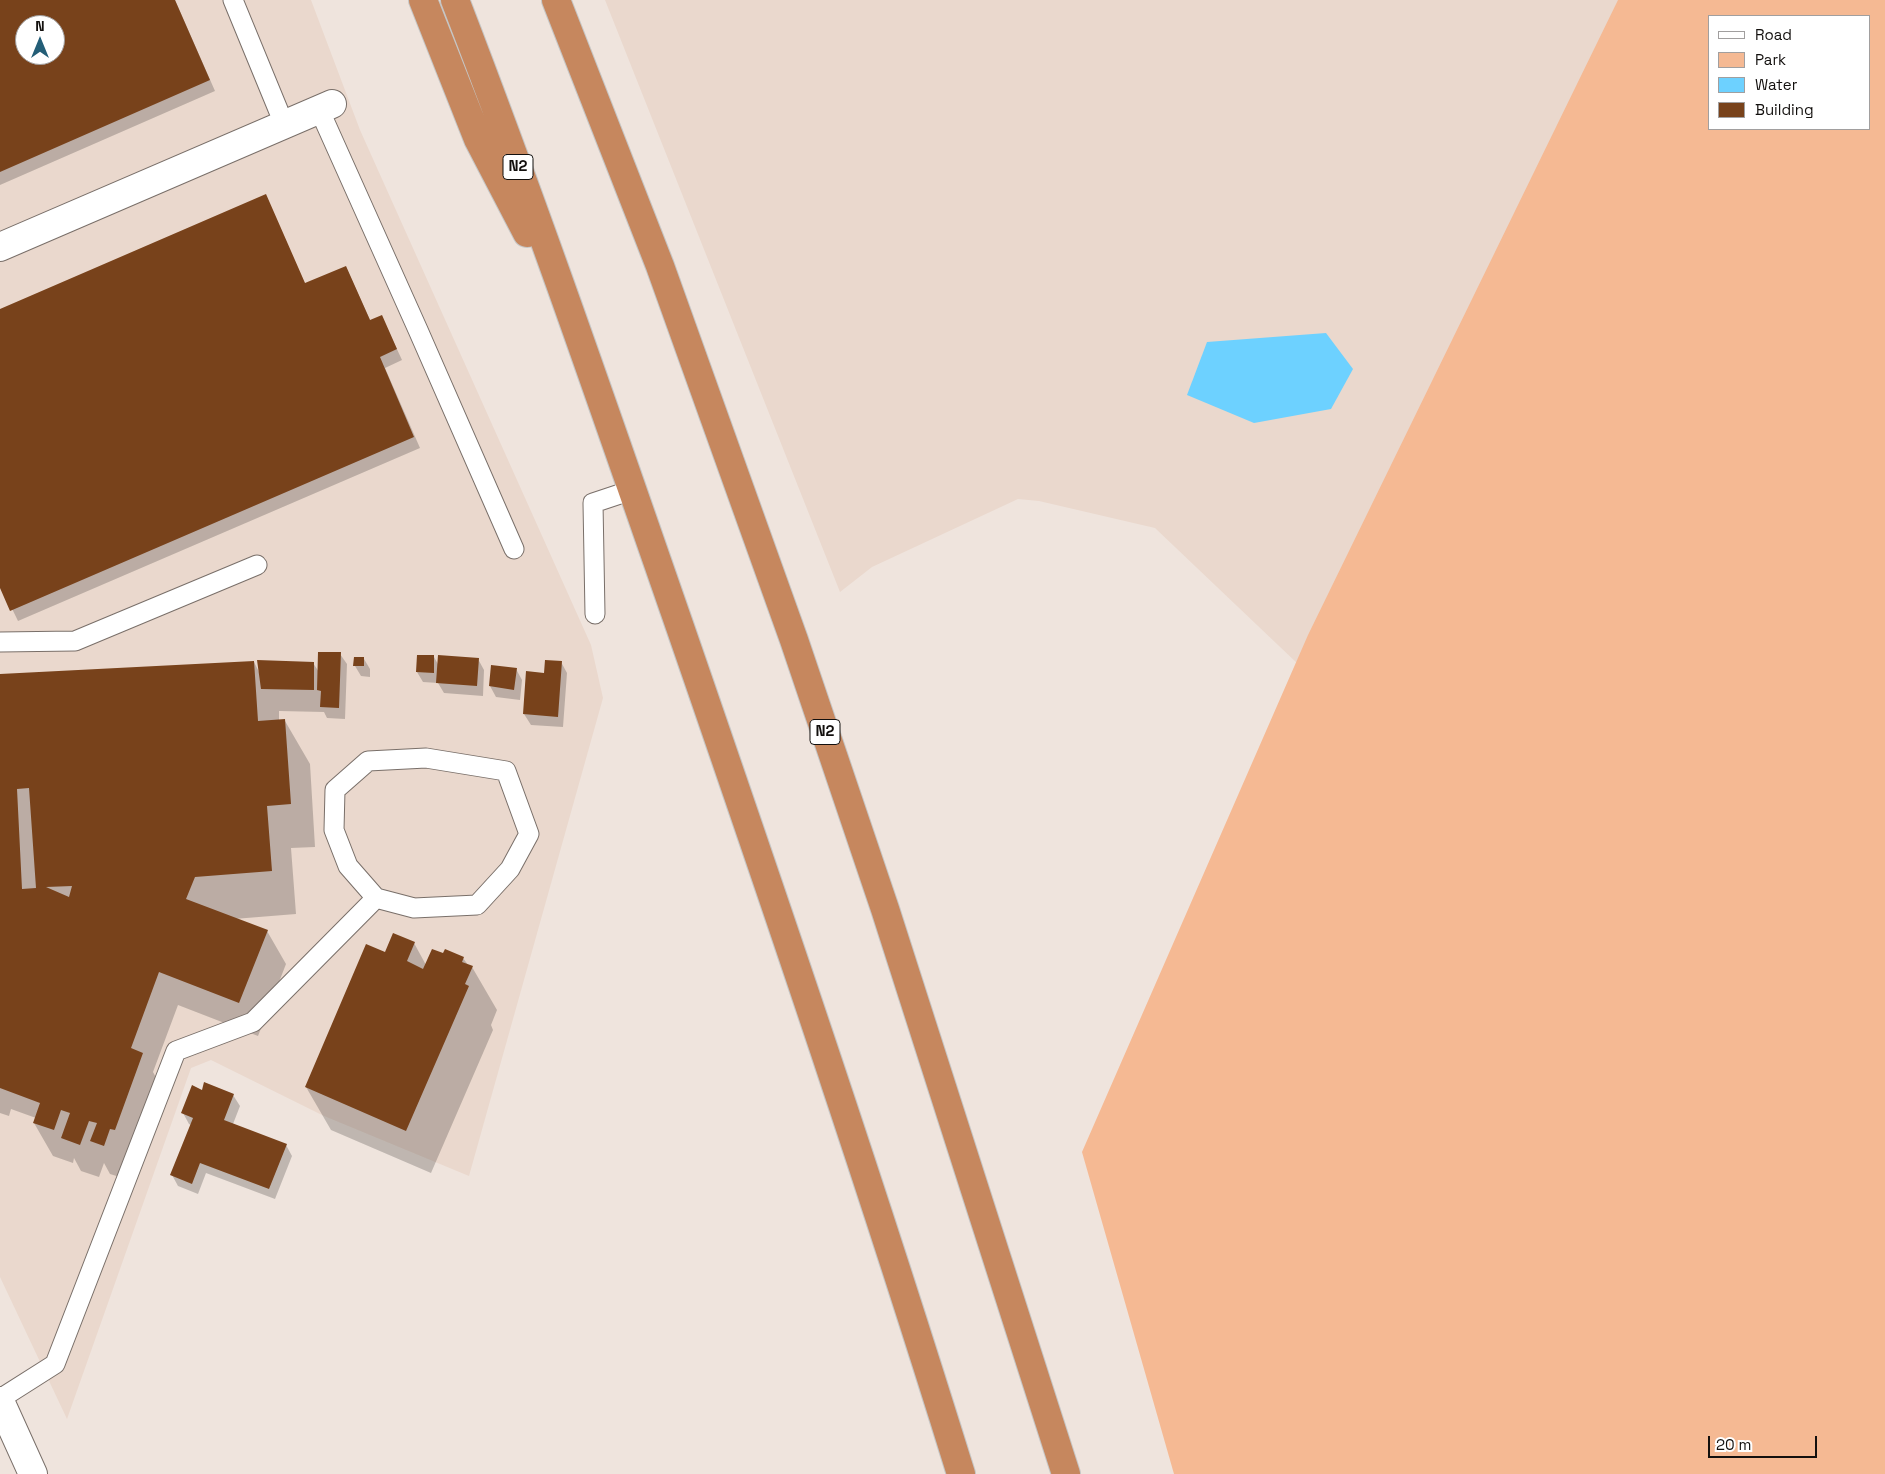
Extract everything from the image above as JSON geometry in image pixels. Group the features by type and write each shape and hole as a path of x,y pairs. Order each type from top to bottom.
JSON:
{"highway":[{"path":"423,0 478,139 579,334"},
{"name":"N2","path":"455,0 497,108 579,334 752,837 911,1311 961,1474"},
{"name":"N2","path":"556,0 660,266 794,640 885,909 1066,1474"}],"street":[{"path":"0,246 325,107"},
{"path":"0,1400 33,1474"}],"lane":[{"path":"233,0 284,124"},
{"path":"325,107 422,339 514,549"},
{"path":"595,614 593,503 632,490"},
{"path":"0,642 76,641 257,565"},
{"path":"426,758 506,771 529,834 510,869 477,905 414,908 376,898 348,866 334,830 335,790 368,761 426,758"},
{"path":"0,1400 55,1364 176,1051 253,1022 376,898"}],"shaded area":[{"path":"0,0 311,0 360,130 591,645 603,698 469,1176 324,1116 211,1060 191,1068 67,1419 0,1277"},
{"path":"605,0 1624,0 1299,665 1155,528 1039,501 1018,499 872,567 840,592"}],"green space":[{"path":"1618,0 1885,0 1885,1474 1174,1474 1082,1152 1308,635"}],"water":[{"path":"1326,333 1353,369 1331,409 1254,423 1187,395 1207,342"}],"building":[{"path":"0,0 175,0 210,80 0,172"},
{"path":"266,194 305,283 346,266 370,320 382,315 397,349 380,357 414,437 10,611 0,588 0,309"},
{"path":"318,652 341,652 339,708 320,707 321,691 317,690"},
{"path":"417,655 434,655 434,673 416,672"},
{"path":"438,655 479,658 477,686 436,683"},
{"path":"354,657 364,657 364,666 353,666"},
{"path":"257,660 314,662 314,690 261,689"},
{"path":"545,660 562,661 558,717 523,714 526,671 544,673"},
{"path":"254,661 258,721 285,719 291,804 267,806 272,871 195,877 186,899 268,930 239,1003 159,972 131,1048 143,1053 115,1130 110,1129 104,1146 90,1141 97,1123 89,1121 80,1145 61,1138 70,1113 61,1110 54,1130 33,1123 40,1103 0,1088 0,674","holes":["29,788 36,888 22,889 17,789","72,886 69,897 46,887"]},
{"path":"491,665 517,668 514,690 489,686"},
{"path":"393,933 415,942 407,961 423,969 432,949 443,953 445,949 464,957 462,962 473,966 465,984 469,986 406,1131 305,1087 366,944 385,952"},
{"path":"204,1082 234,1094 224,1120 287,1144 269,1189 200,1163 192,1184 170,1175 193,1118 181,1113 192,1085 202,1090"}]}
